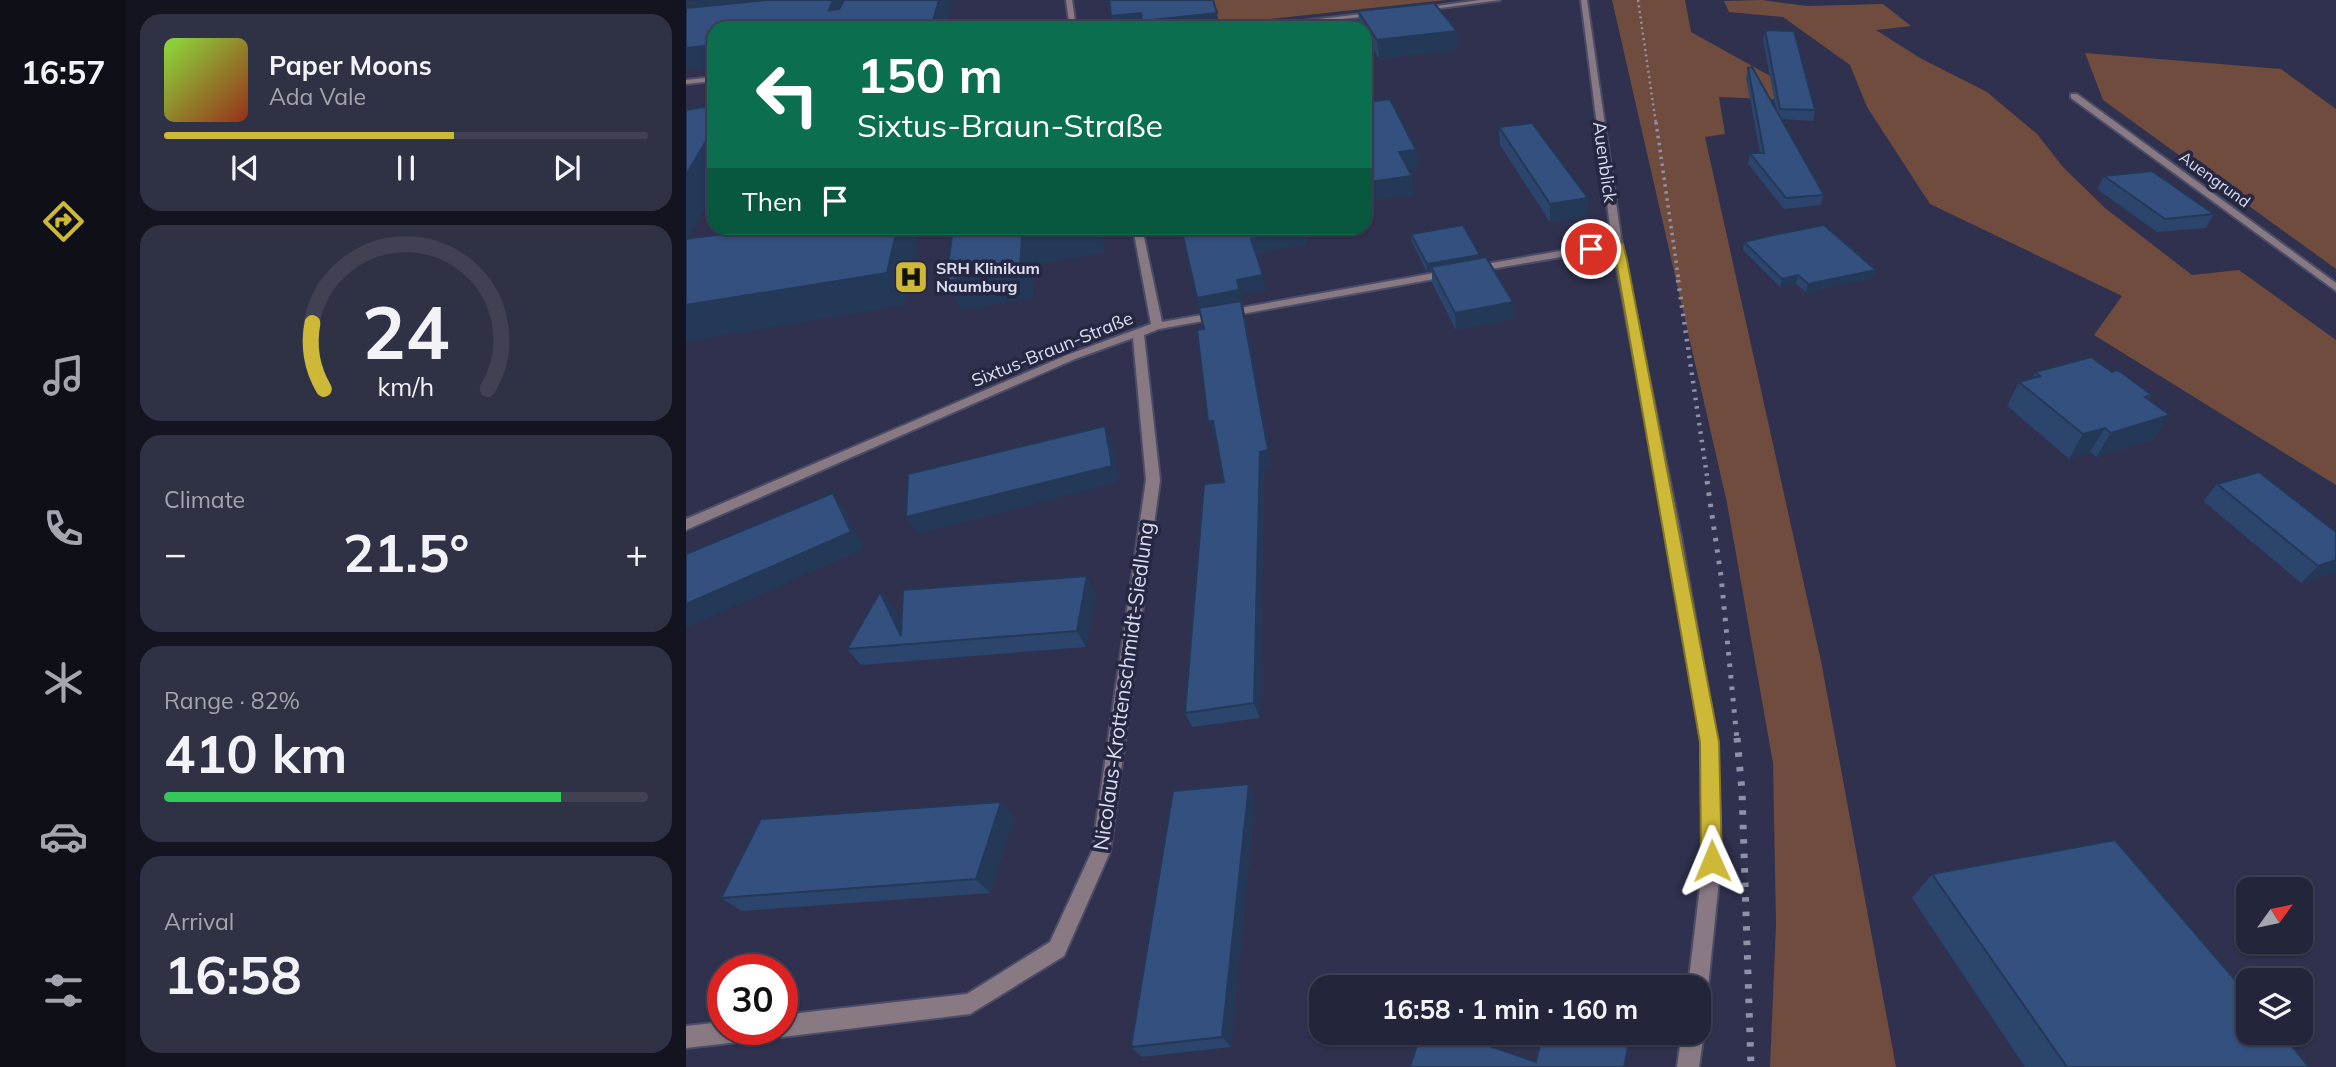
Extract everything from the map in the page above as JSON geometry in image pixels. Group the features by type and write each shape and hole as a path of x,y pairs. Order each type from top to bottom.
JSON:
{"street":[{"path":"1069,0 1072,21"},
{"path":"1415,9 1497,0"},
{"name":"Auenblick","path":"1584,0 1617,244 1674,536 1709,742 1712,861 1699,975"},
{"path":"1308,21 1387,12"},
{"path":"686,82 707,80"},
{"name":"Auengrund","path":"2074,96 2336,288"},
{"path":"1138,235 1157,326"},
{"name":"Sixtus-Braun-Straße","path":"686,525 1071,357 1157,326 1617,244"},
{"name":"Nicolaus-Krottenschmidt-Siedlung","path":"798,1024 970,1004 1057,949 1101,852 1153,480 1138,333"},
{"path":"686,1037 707,1035"},
{"path":"1688,1067 1691,1045"}],"shaded area":[{"path":"1166,0 1446,0 1252,21 1171,21"},
{"path":"1612,0 1685,0 1691,32 1772,77 1792,100 1719,97 1725,134 1705,137 1821,661 1896,1067 1770,1067 1776,925 1773,763 1727,503"},
{"path":"1762,0 1807,6 1883,4 1911,26 1876,30 1920,58 1987,92 2037,134 2063,167 2105,208 2192,275 2239,270 2336,340 2336,485 2094,335 2122,296 1930,204 1867,107 1850,65 1783,17 1729,12 1724,1"},
{"path":"2085,53 2281,69 2336,109 2336,269 2103,100"}],"building":[{"path":"766,0 833,0 829,10 839,9 844,0 939,0 933,21 707,21 707,46 686,48 686,8"},
{"path":"1109,0 1213,0 1217,13 1142,21 1141,13 1111,16"},
{"path":"1434,3 1457,31 1377,40 1372,32 1372,21 1365,21 1358,11"},
{"path":"1765,30 1794,31 1815,110 1780,109"},
{"path":"1752,67 1824,195 1786,198 1750,153 1764,153 1748,68"},
{"path":"1390,99 1416,150 1399,152 1412,176 1372,182 1372,101"},
{"path":"707,106 707,141 686,175 686,110"},
{"path":"1532,123 1588,198 1550,204 1499,127"},
{"path":"2152,171 2214,214 2165,219 2104,176"},
{"path":"1463,225 1480,255 1427,264 1411,234"},
{"path":"1824,225 1876,270 1808,284 1798,275 1782,279 1744,242 1773,235"},
{"path":"715,235 895,235 887,273 686,305 686,239"},
{"path":"952,235 1028,235 1022,236 1020,269 946,281"},
{"path":"1275,235 1251,239 1263,275 1237,280 1239,290 1197,298 1183,236"},
{"path":"1486,257 1513,302 1455,313 1431,267"},
{"path":"1241,301 1268,450 1260,452 1254,703 1185,713 1204,484 1224,482 1213,421 1208,421 1197,330 1204,329 1199,308"},
{"path":"2091,357 2112,372 2118,370 2152,395 2145,397 2170,415 2111,433 2105,428 2083,434 2019,382 2040,376 2035,372"},
{"path":"1105,426 1112,466 906,517 908,474"},
{"path":"2259,472 2336,532 2336,560 2318,566 2217,484"},
{"path":"833,493 851,532 686,604 686,554"},
{"path":"1087,576 1077,631 847,649 880,592 901,636 903,590"},
{"path":"1249,784 1222,1037 1131,1047 1173,791"},
{"path":"1001,802 976,879 721,898 761,819"},
{"path":"2115,840 2236,981 2236,1045 2291,1045 2309,1067 2067,1067 1932,874"},
{"path":"1417,1045 1487,1045 1536,1062 1540,1045 1629,1045 1624,1067 1410,1067"}],"railway":[{"path":"1638,0 1656,124"},
{"path":"1656,122 1679,282"},
{"path":"1678,280 1708,483"},
{"path":"1707,481 1721,576 1737,740"},
{"path":"1737,738 1742,791 1751,1067"}],"place":[{"name":"SRH Klinikum Naumburg","path":"911,277"}],"route":[{"path":"1591,249 1617,244 1621,260 1674,536 1709,742 1712,861"}]}
